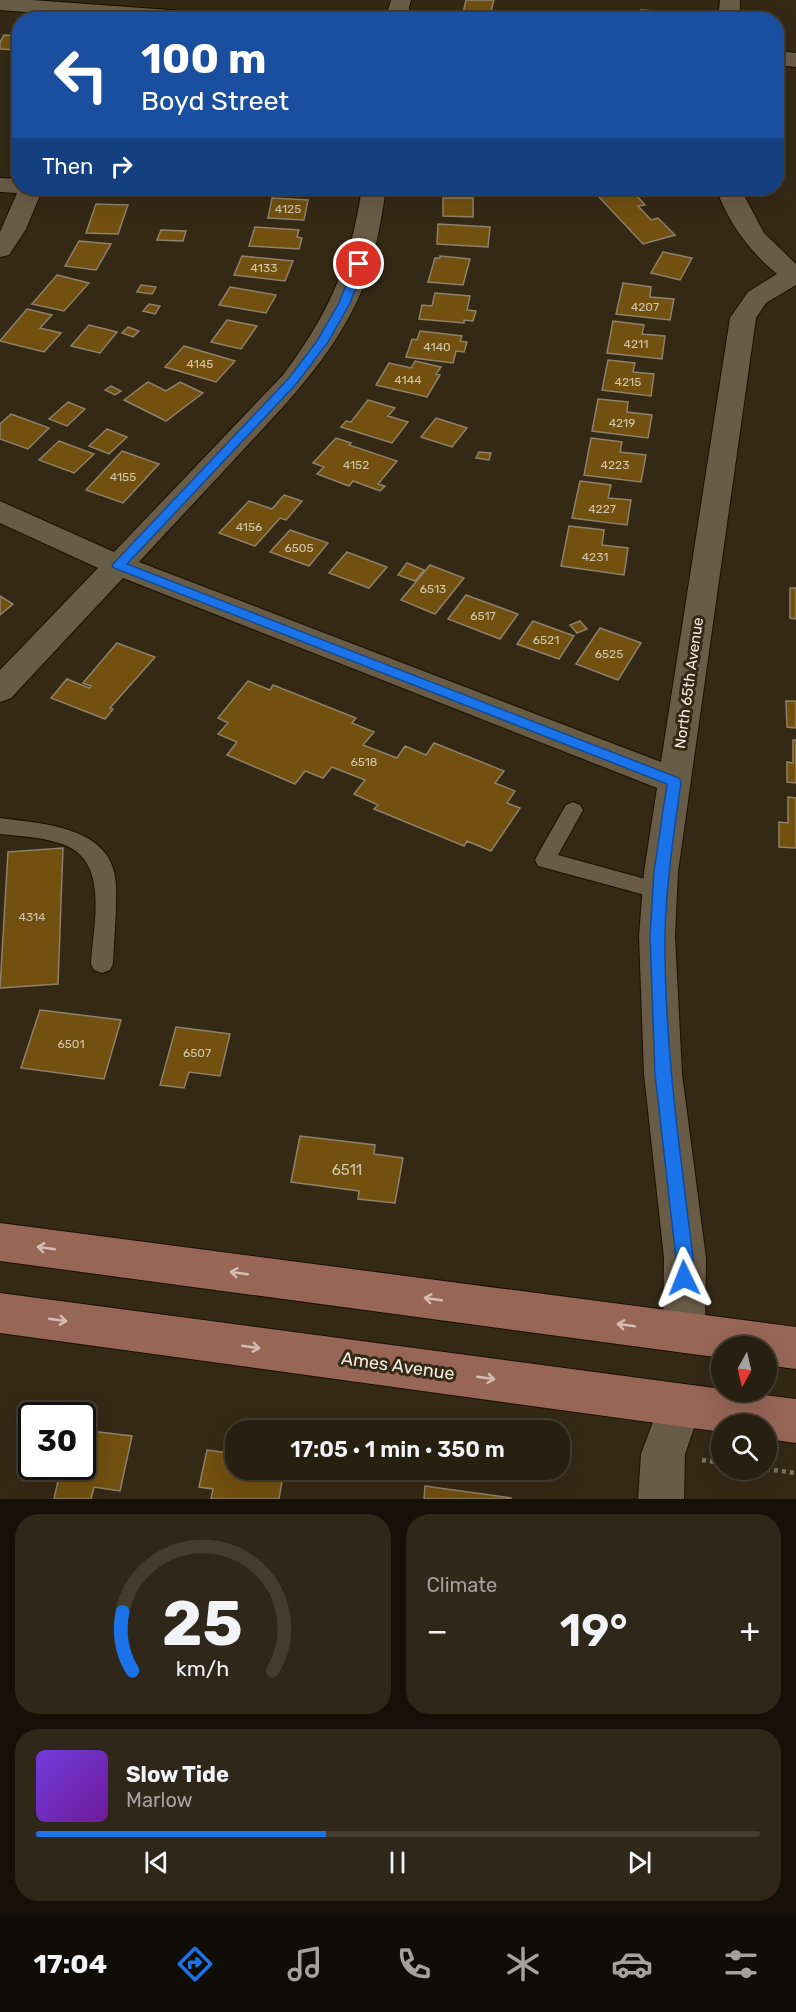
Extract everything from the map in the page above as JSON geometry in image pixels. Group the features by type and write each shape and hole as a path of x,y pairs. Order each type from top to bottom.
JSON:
{"main road":[{"path":"0,1242 796,1348"},
{"name":"Ames Avenue","path":"0,1313 796,1420"}],"street":[{"path":"0,4 69,12"},
{"path":"0,250 14,229 28,195"},
{"path":"0,690 293,381 322,342 344,303 359,264 368,229 373,195"},
{"path":"731,195 751,235 774,261 795,277"},
{"name":"North 65th Avenue","path":"684,1333 685,1258 663,1074 657,936 660,891 743,318 747,306 759,294 795,277"},
{"path":"0,511 118,565 674,782"},
{"path":"661,1499 663,1454 680,1404"}],"lane":[{"path":"573,810 545,860 660,891"},
{"path":"0,826 69,837 84,843 95,854 105,873 106,883 102,964"}],"path":[{"path":"777,1470 796,1473"}],"building":[{"path":"466,0 494,0 491,12 463,12"},
{"path":"641,10 667,12 641,12"},
{"path":"4,35 12,36 12,50 0,49 0,42"},
{"path":"636,195 645,205 638,206 651,220 658,218 675,235 643,244 598,196"},
{"path":"272,198 308,200 304,220 268,218"},
{"path":"443,198 473,198 473,217 443,216"},
{"path":"96,204 128,205 118,234 86,233"},
{"path":"438,224 490,227 488,247 437,244"},
{"path":"255,227 299,230 297,237 302,238 299,249 249,246"},
{"path":"161,230 186,231 183,241 157,240"},
{"path":"79,241 111,244 96,270 65,266"},
{"path":"663,252 692,258 680,280 651,273"},
{"path":"242,256 293,261 285,281 234,275"},
{"path":"440,256 470,259 463,285 428,282 435,258 440,258"},
{"path":"57,275 89,283 64,311 32,304"},
{"path":"623,283 651,287 650,297 674,299 670,320 616,314"},
{"path":"141,285 156,287 152,294 137,292"},
{"path":"230,287 276,295 266,313 219,305"},
{"path":"435,293 470,296 467,310 476,311 473,321 464,320 464,323 419,319 422,305 432,306"},
{"path":"149,304 160,306 155,314 143,311"},
{"path":"27,309 52,315 40,328 61,333 44,352 0,341"},
{"path":"227,320 257,326 241,349 211,342"},
{"path":"613,321 644,325 642,334 665,336 662,359 607,353"},
{"path":"89,325 117,332 100,353 71,346"},
{"path":"128,327 139,331 133,337 122,333"},
{"path":"420,331 462,336 460,341 467,342 464,352 456,351 453,363 406,357 412,339 417,340"},
{"path":"184,346 235,361 216,382 165,367"},
{"path":"608,360 635,363 633,372 654,374 651,396 602,390"},
{"path":"415,361 441,367 436,374 440,375 427,397 376,385 389,363 411,368"},
{"path":"148,382 166,391 180,382 203,393 166,421 124,400"},
{"path":"111,386 121,391 115,395 105,390"},
{"path":"598,399 628,402 627,412 652,415 648,438 592,431"},
{"path":"368,400 395,408 388,416 408,422 392,443 341,427 346,421 351,422"},
{"path":"68,402 85,409 67,426 49,419"},
{"path":"11,414 49,428 28,449 0,439 0,424"},
{"path":"436,418 467,428 452,447 421,437"},
{"path":"107,429 127,437 109,454 89,446"},
{"path":"336,438 351,443 349,445 397,461 378,484 385,486 380,491 353,481 349,486 317,474 324,467 313,463"},
{"path":"591,438 622,442 620,452 646,455 641,482 584,475"},
{"path":"59,441 94,454 74,473 39,460"},
{"path":"122,451 159,464 123,503 86,490"},
{"path":"479,452 491,453 489,460 476,458"},
{"path":"580,481 611,485 608,498 631,500 627,525 572,518"},
{"path":"284,495 302,501 286,520 280,518 255,546 219,533 249,501 272,509"},
{"path":"569,526 604,530 602,545 628,548 624,575 561,566"},
{"path":"290,530 328,543 309,566 270,552"},
{"path":"347,552 387,567 369,588 329,573"},
{"path":"407,563 424,570 415,581 398,575"},
{"path":"430,565 464,578 435,614 401,600"},
{"path":"790,588 796,588 796,619 790,618"},
{"path":"466,595 518,614 500,639 448,619"},
{"path":"0,596 13,604 0,615"},
{"path":"533,621 574,636 559,659 517,644"},
{"path":"580,621 587,629 577,633 570,625"},
{"path":"600,628 641,643 618,680 576,664"},
{"path":"117,643 155,657 110,708 113,709 105,719 51,698 67,679 89,688 91,686 83,683"},
{"path":"248,681 270,690 273,685 356,718 352,723 374,732 363,745 397,758 405,746 426,755 434,743 504,771 495,783 515,791 507,803 520,808 491,851 467,841 464,846 374,809 378,805 354,794 365,780 332,767 323,778 305,771 295,784 227,755 237,742 218,734 228,723 218,718"},
{"path":"786,701 796,701 796,728 787,727"},
{"path":"793,740 796,740 796,783 787,782 787,762 793,763"},
{"path":"788,797 796,798 796,848 779,847 779,822 788,823"},
{"path":"63,848 58,984 0,988 8,852"},
{"path":"40,1010 121,1020 104,1079 21,1068"},
{"path":"176,1027 230,1034 220,1076 189,1072 184,1088 160,1085"},
{"path":"300,1136 375,1145 374,1154 403,1158 395,1203 358,1199 359,1191 291,1182"},
{"path":"96,1432 132,1436 120,1491 94,1487 91,1499 54,1499 58,1480 96,1480"},
{"path":"207,1450 225,1452 225,1480 282,1480 279,1499 211,1499 213,1489 199,1487"},
{"path":"425,1486 511,1498 511,1499 424,1499"}],"route":[{"path":"359,264 344,303 322,342 293,381 118,565 674,782 662,872 657,936 663,1074 685,1258 684,1278"}]}
